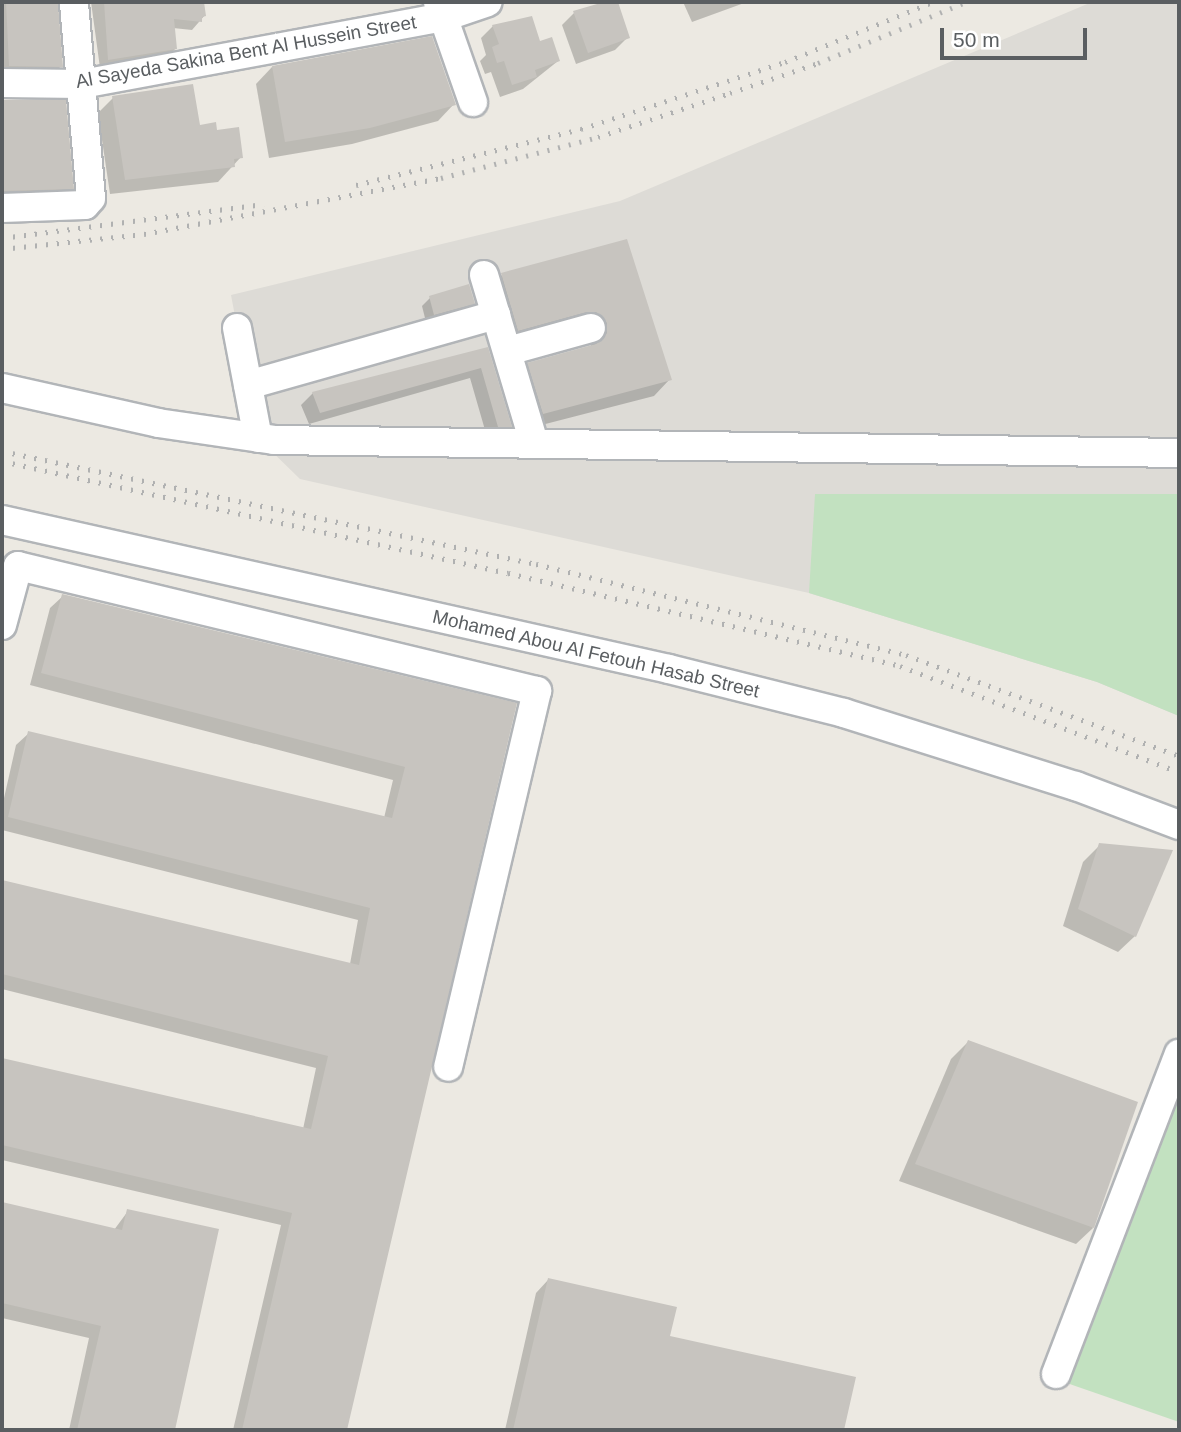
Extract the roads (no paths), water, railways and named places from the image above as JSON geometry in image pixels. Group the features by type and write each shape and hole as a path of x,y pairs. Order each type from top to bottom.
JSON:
{"street":[{"path":"2,208 85,205 91,195 74,2"},
{"name":"Al Sayeda Sakina Bent Al Hussein Street","path":"2,83 82,84 441,9 488,2"},
{"path":"441,9 473,102"},
{"path":"484,275 534,443"},
{"path":"247,385 496,316"},
{"path":"237,328 258,438"},
{"path":"508,351 591,328"},
{"path":"2,388 158,423 258,438 1179,453"},
{"name":"Mohamed Abou Al Fetouh Hasab Street","path":"2,520 831,710 1076,786 1179,825"},
{"path":"2,625 18,566 537,691 448,1067"},
{"path":"1056,1374 1179,1054"}],"railway":[{"path":"356,185 581,129 785,62 933,2"},
{"path":"2,249 144,234 441,178 598,137 730,93 818,63 966,2"},
{"path":"2,238 264,204"},
{"path":"2,451 536,564 906,655 1179,756"},
{"path":"2,461 508,573 900,666 1179,772"}]}
